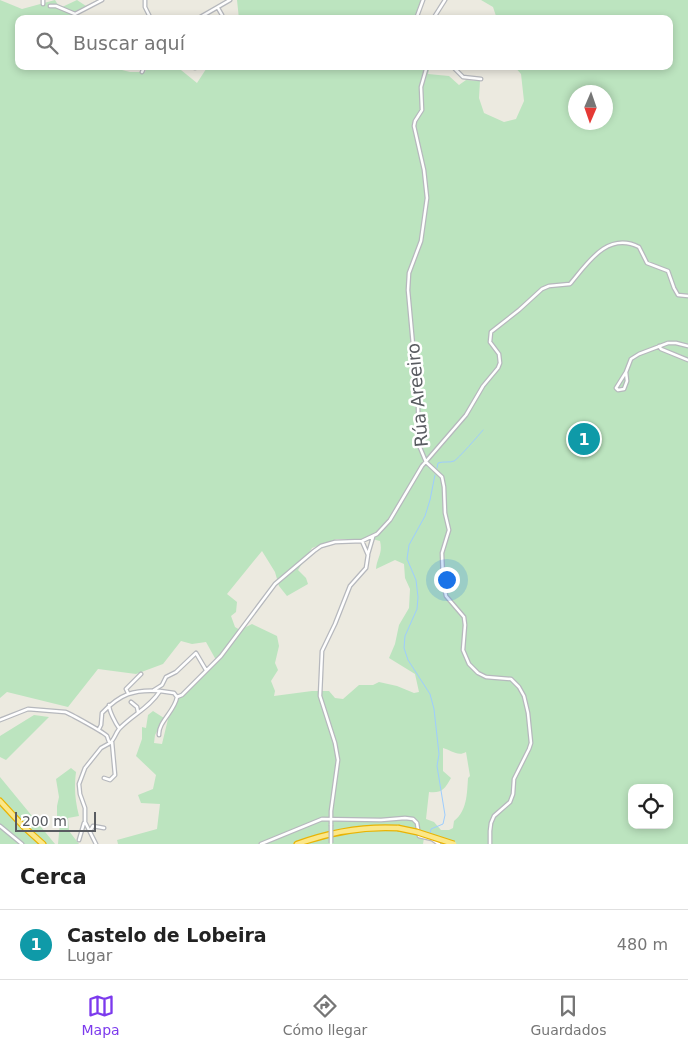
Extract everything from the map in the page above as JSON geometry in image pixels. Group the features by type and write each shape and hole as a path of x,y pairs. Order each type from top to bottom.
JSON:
{"highway":[{"path":"0,801 43,844"},
{"path":"297,844 322,835 351,829 374,827 398,828 454,844"}],"street":[{"path":"50,6 56,6 75,14 102,0"},
{"path":"145,0 145,7 149,15"},
{"path":"205,15 230,0"},
{"path":"417,15 423,0"},
{"path":"436,15 445,0"},
{"path":"218,8 222,15"},
{"name":"Rúa Areeiro","path":"426,70 421,87 422,110 414,126 424,170 426,198 421,241 409,273 408,290 413,345 417,366 419,444 426,462 438,473 444,482 445,513 449,530 442,553 443,581 446,596 464,617 463,650 466,660 478,673 486,677 511,680 519,687 527,706 530,736 529,749 514,779 513,794 510,802 494,816 491,823 490,844"},
{"path":"456,70 463,77 481,80"},
{"path":"159,735 159,730 174,706 177,697 182,695 223,654 275,584 321,546 335,542 362,541 373,536 390,520 412,481 466,415 498,368 500,363 499,354 490,342 492,332 542,289 549,286 570,284 585,263 603,248 622,243 639,246 647,262 668,271 678,295 688,296"},
{"path":"626,372 626,386 624,389 618,390 616,388 634,356 672,342 688,346"},
{"path":"659,346 661,349 688,360"},
{"path":"331,843 331,819 338,760 335,743 320,696 322,652 342,609 350,586 366,568 373,536"},
{"path":"362,541 368,555"},
{"path":"154,691 162,685 166,677 176,672 196,653 206,670"},
{"path":"128,693 126,689 141,674"},
{"path":"99,729 102,713 116,699 128,693 160,691 174,693 177,697"},
{"path":"79,840 85,822 85,808 80,794 80,776 101,748 111,742 119,728 147,707 160,691"},
{"path":"131,702 137,707 138,712"},
{"path":"109,705 110,713 119,728"},
{"path":"0,720 28,709 65,712 70,713 91,727 99,729 107,735 111,742 115,775 110,780 104,778"},
{"path":"261,844 315,822 331,819 380,820 409,818 417,823 419,836 440,844"},
{"path":"85,822 96,844"},
{"path":"0,826 22,844"},
{"path":"90,832 93,826 104,828"}],"green space":[{"path":"0,0 22,9 55,0 60,8 77,0 86,6 76,11 78,15 15,15 15,70 122,70 145,72 146,70 181,70 197,83 205,70 429,70 428,74 449,76 459,85 466,80 480,81 479,98 484,113 504,122 516,119 524,101 521,74 518,70 673,70 673,15 496,15 493,7 481,0 688,0 688,844 439,844 424,838 423,844 118,844 117,840 157,829 160,804 141,803 138,795 153,789 156,775 136,756 142,739 142,727 146,728 148,715 153,711 164,718 155,735 154,743 162,744 168,719 177,704 177,697 199,679 216,660 206,642 192,644 181,641 163,664 136,674 98,669 68,707 7,692 0,698","holes":["337,539 372,539 380,541 381,545 376,569 395,560 404,564 405,578 410,589 409,608 399,625 395,644 389,658 415,674 419,692 414,693 397,686 379,682 373,685 359,685 343,699 335,698 329,691 312,691 274,696 275,691 271,681 278,670 275,663 279,646 277,636 252,624 240,630 235,627 231,616 236,612 237,602 227,594 262,551 275,572 279,586 287,596 308,584 306,578 298,570 312,548","443,748 457,753 466,752 470,776 468,778 466,802 462,812 454,821 453,828 441,830 434,822 426,819 429,792 442,790 451,778 443,771"]},
{"path":"237,0 421,0 415,15 239,15"},
{"path":"34,715 49,717 6,760 0,757 0,736"},
{"path":"71,768 76,772 75,794 79,816 68,818 69,831 79,844 58,844 60,822 57,817 59,797 56,779"},
{"path":"0,777 55,844 0,844"}],"waterway":[{"path":"437,468 438,463 454,461 483,430"},
{"path":"430,834 431,829 443,824 445,815 437,766 439,754 434,709 430,694 408,660 404,648 405,636 417,609 418,597 416,580 407,559 409,545 425,516 435,475"}],"place":[{"name":"Castelo de Lobeira","path":"584,439"}]}
